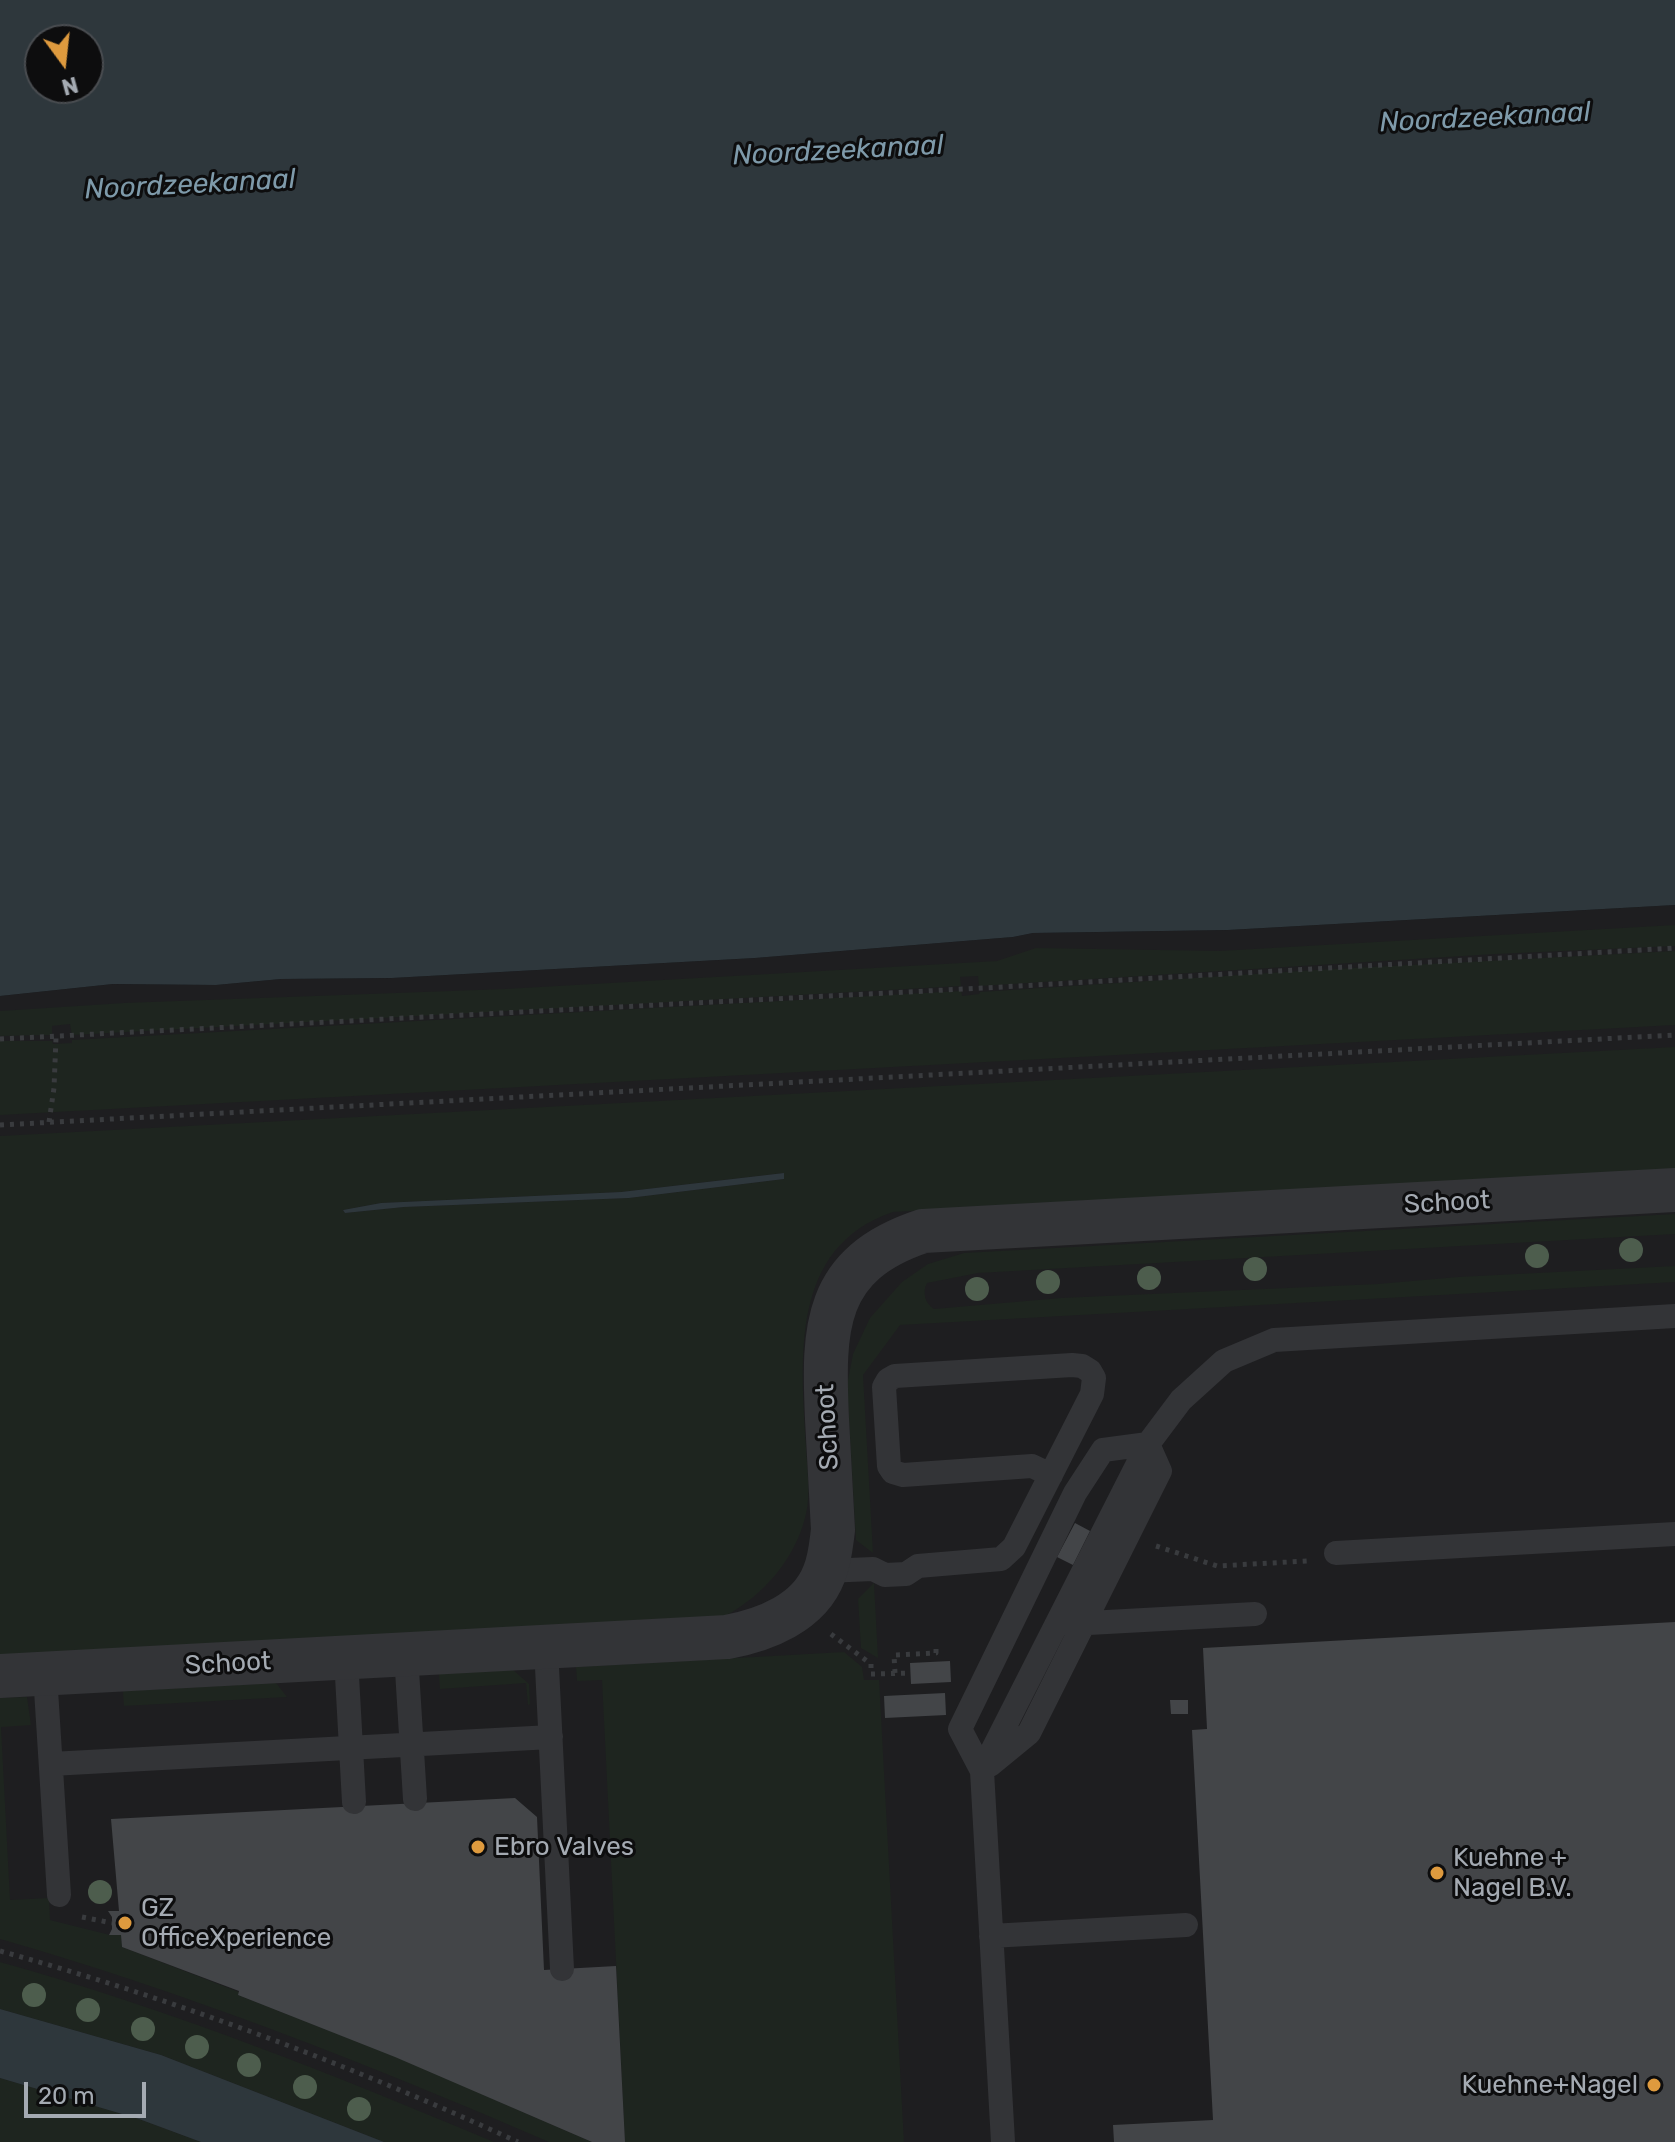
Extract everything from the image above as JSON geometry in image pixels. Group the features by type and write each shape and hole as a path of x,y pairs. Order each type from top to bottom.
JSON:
{"street":[{"name":"Schoot","path":"0,1676 727,1637 772,1625 797,1607 819,1584 825,1571 833,1530 825,1367 831,1313 841,1290 855,1270 875,1253 923,1231 1675,1190"}],"lane":[{"path":"982,1771 1148,1444 1181,1400 1224,1361 1274,1340 1675,1316"},
{"path":"825,1571 873,1569 884,1560 906,1558 918,1566 990,1561 1009,1554 1051,1475 1095,1386 1090,1371 1082,1366 902,1376 888,1380 884,1395 889,1466 893,1472 903,1475 1032,1466 1051,1475"},
{"path":"982,1771 1029,1733 1160,1471 1148,1444"},
{"path":"1003,2142 982,1771 960,1729 1075,1493 1103,1450 1148,1444"},
{"path":"1336,1553 1675,1534"},
{"path":"1056,1625 1255,1614"},
{"path":"546,1647 562,1969"},
{"path":"406,1654 415,1799"},
{"path":"346,1658 354,1802"},
{"path":"45,1674 59,1895"},
{"path":"51,1764 551,1737"},
{"path":"991,1936 1186,1925"}],"path":[{"path":"0,1039 999,988 1675,948"},
{"path":"0,1125 1675,1035"},
{"path":"49,1122 56,1038"},
{"path":"1129,1534 1217,1566 1337,1559 1336,1553"},
{"path":"797,1607 871,1664 871,1674 910,1673"},
{"path":"895,1673 894,1655 936,1653 936,1643"},
{"path":"0,1951 172,2003 332,2063 518,2142"}],"shaded area":[{"path":"1675,905 1675,2142 0,2142 0,996 113,984 216,985 281,979 392,978 755,958 1033,933 1228,930"},
{"path":"1675,925 1675,946 979,986 978,976 960,977 961,986 72,1035 70,1024 52,1026 52,1035 0,1036 0,1011 124,1003 505,989 997,961 1036,948 1219,951"},
{"path":"1675,951 1675,1025 0,1115 0,1041 52,1041 53,1044 72,1043 72,1040 961,991 962,996 980,992 1316,970"},
{"path":"1675,1047 1675,1169 893,1212 859,1229 835,1251 818,1279 809,1310 803,1378 808,1498 801,1530 795,1546 776,1574 753,1597 725,1616 0,1655 0,1136","holes":["783,1173 784,1179 629,1198 404,1207 345,1213 343,1210 381,1203 621,1192"]},
{"path":"1675,1214 1675,1234 978,1273 927,1283 925,1298 934,1309 1061,1298 1378,1284 1675,1266 1675,1282 900,1325 863,1375 873,1553 856,1540 847,1385 853,1354 870,1318 902,1282 928,1264 964,1253"},
{"path":"874,1583 878,1658 861,1648 858,1599"},
{"path":"844,1652 862,1667 864,1680 879,1680 904,2142 625,2142 602,1680 577,1681 576,1667"},
{"path":"513,1670 529,1684 528,1705 526,1683 440,1689 439,1674"},
{"path":"276,1683 287,1697 124,1706 123,1691"},
{"path":"27,1697 31,1725 1,1727 10,1900 49,1898 50,1920 121,1935 122,1947 396,2057 592,2142 549,2142 414,2085 209,2006 0,1939 0,1698"},
{"path":"0,1962 126,2000 250,2044 494,2142 384,2142 161,2055 0,2009"},
{"path":"0,2078 139,2119 201,2142 0,2142"}],"water":[{"name":"Noordzeekanaal","path":"0,0 1675,0 1675,905 1228,930 1033,933 755,958 392,978 281,979 216,985 113,984 0,996"},
{"path":"784,1173 784,1179 629,1198 404,1207 345,1213 343,1210 381,1203 621,1192"},
{"path":"0,2009 161,2055 384,2142 201,2142 139,2119 0,2078"}],"building":[{"path":"1075,1523 1090,1531 1073,1565 1057,1557"},
{"name":"Kuehne + Nagel B.V.","path":"1675,1622 1675,2142 1114,2142 1113,2125 1213,2120 1192,1730 1207,1729 1203,1648"},
{"path":"950,1661 951,1682 911,1684 910,1663"},
{"path":"945,1693 946,1715 885,1718 884,1696"},
{"path":"1170,1700 1188,1700 1188,1714 1171,1714"},
{"path":"515,1798 537,1817 544,1970 616,1966 625,2142 592,2142 395,2057 238,1995 239,1991 122,1947 121,1935 109,1935 112,1917 108,1911 119,1911 111,1819"}],"place":[{"name":"Ebro Valves","path":"478,1847"},
{"name":"Kuehne + Nagel B.V.","path":"1437,1873"},
{"name":"GZ OfficeXperience","path":"125,1923"},
{"name":"Kuehne+Nagel","path":"1654,2085"}]}
